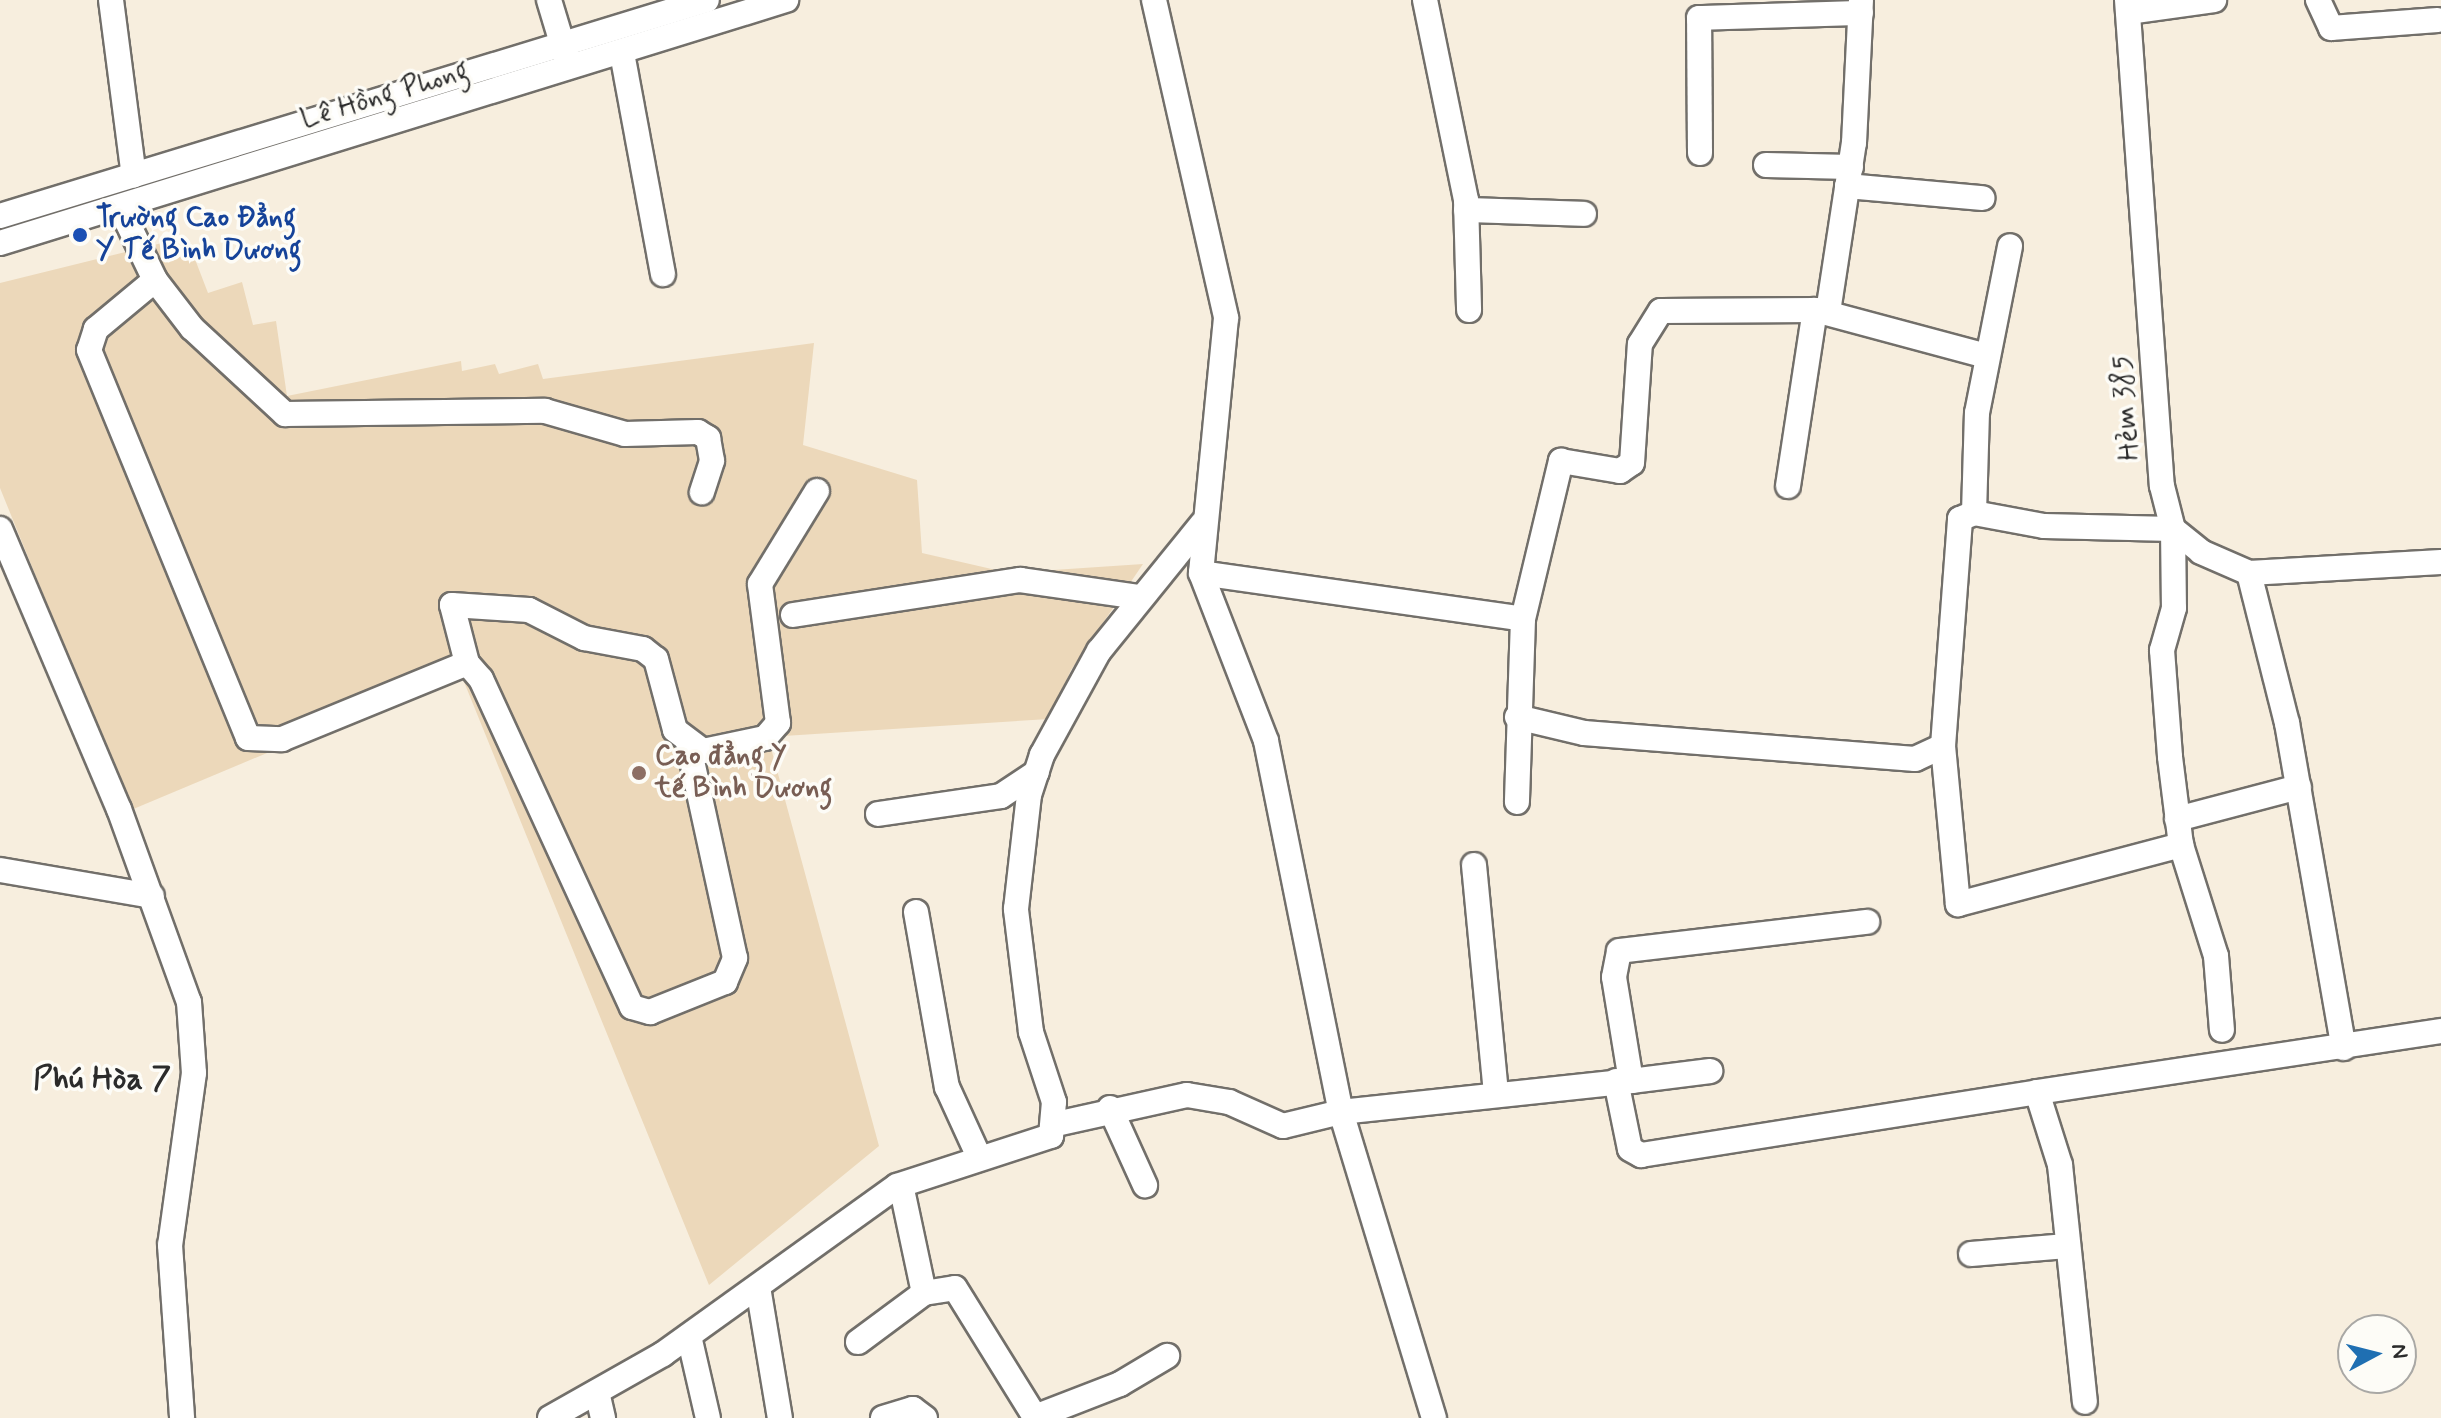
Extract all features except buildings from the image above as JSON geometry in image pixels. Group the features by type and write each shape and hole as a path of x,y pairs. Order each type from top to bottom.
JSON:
{"street":[{"path":"111,0 134,176"},
{"path":"549,0 570,70"},
{"name":"Lê Hồng Phong","path":"0,216 564,47 707,0"},
{"name":"Lê Hồng Phong","path":"0,243 570,70 786,0"},
{"path":"1154,0 1226,318 1202,524 1201,573 1266,741 1341,1112 1434,1418"},
{"path":"1425,0 1466,210 1469,310"},
{"path":"2128,6 2214,0"},
{"path":"2318,0 2331,28 2438,20"},
{"path":"1700,153 1699,18 1861,6 1849,177 1788,486"},
{"name":"Hẻm 385","path":"2128,6 2162,486 2173,529 2174,608 2162,650 2177,819 2181,845 2208,916 2222,1030"},
{"path":"622,53 663,274"},
{"path":"1766,165 1982,198"},
{"path":"120,207 155,280 241,380 285,414 545,411 625,434 698,432 708,438 712,461 702,492"},
{"path":"1466,210 1584,214"},
{"path":"1974,513 1987,356 2010,246"},
{"path":"155,280 96,329 89,350 248,738 282,739 467,663"},
{"path":"1517,802 1517,717 1523,619 1561,461 1620,471 1632,463 1640,344 1661,311 1821,311 1987,356"},
{"path":"688,742 735,958 725,982 650,1012 632,1007 481,679 467,663 452,605 462,601 529,610 584,638 643,649 656,659 675,730 703,751 765,738 778,723 760,584 817,491"},
{"path":"2181,845 1958,904 1943,746 1960,519 1974,513 2091,530 2173,529 2201,552 2249,573 2441,562"},
{"path":"550,1418 689,1336 901,1185 1051,1136 1056,1124 1024,993 1016,909 1037,772 1084,676 1140,597 1202,524"},
{"path":"0,529 152,896 194,1031 170,1245 182,1418"},
{"path":"1201,573 1523,619"},
{"path":"2249,573 2299,787 2344,1048"},
{"path":"793,615 1020,580 1140,597"},
{"path":"1517,717 1584,733 1915,759 1943,746"},
{"path":"878,814 1001,796 1037,772"},
{"path":"2177,819 2299,787"},
{"path":"1474,865 1496,1094"},
{"path":"0,870 152,896"},
{"path":"916,912 947,1087 979,1157"},
{"path":"1867,922 1619,951 1614,977 1630,1149 1641,1155 2441,1031"},
{"path":"1056,1124 1110,1108 1187,1095 1229,1102 1283,1126 1341,1112 1710,1071"},
{"path":"2037,1092 2060,1165 2085,1402"},
{"path":"1110,1108 1145,1185"},
{"path":"901,1185 924,1293"},
{"path":"1971,1254 2067,1246"},
{"path":"758,1287 780,1418"},
{"path":"858,1342 924,1293 955,1288 1035,1417 1120,1384 1167,1356"},
{"path":"689,1336 708,1418"},
{"path":"597,1392 603,1418"},
{"path":"883,1418 913,1409 925,1418"}],"shaded area":[{"name":"Cao đẳng Y tế Bình Dương","path":"170,241 175,258 193,254 208,293 242,282 253,325 276,321 287,396 461,361 462,371 495,364 499,374 538,364 543,379 814,343 803,445 917,480 922,553 1009,573 1143,564 1071,670 1049,719 768,737 879,1146 709,1285 460,672 131,810 0,488 0,283"}],"place":[{"name":"Trường Cao Đẳng Y Tế Bình Dương","path":"80,235"},
{"name":"Cao đẳng Y tế Bình Dương","path":"639,773"}],"district":[{"name":"Phú Hòa 7","path":"102,1079"}]}
